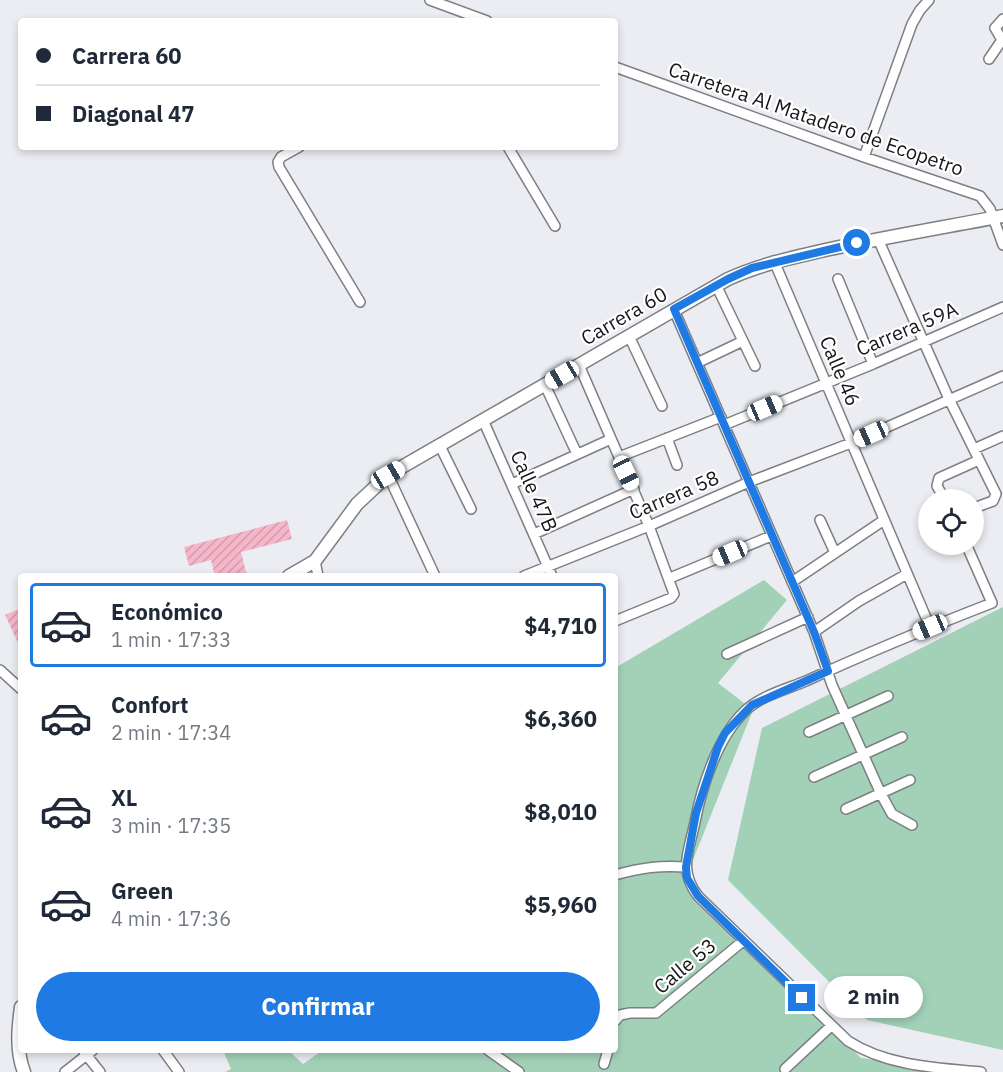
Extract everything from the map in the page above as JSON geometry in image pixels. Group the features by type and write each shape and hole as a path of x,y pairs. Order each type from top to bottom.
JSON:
{"street":[{"path":"430,0 479,18"},
{"path":"864,157 912,24 929,0"},
{"path":"456,18 460,11"},
{"path":"989,59 1002,40 996,28 1003,19"},
{"name":"Carretera Al Matadero de Ecopetro","path":"618,68 864,157 980,196 998,217 1003,245"},
{"path":"294,150 281,157 278,162 279,167 360,302"},
{"path":"510,150 555,226"},
{"name":"Carrera 60","path":"294,573 315,561 357,504 388,475 716,285 752,268 774,261 998,217"},
{"path":"878,239 949,399 996,494 994,498 984,503"},
{"name":"Calle 46","path":"774,261 930,627"},
{"path":"838,279 873,364"},
{"path":"716,285 755,366"},
{"name":"Carrera 59A","path":"619,457 873,364 1003,307"},
{"path":"674,309 808,617 846,716 881,794 892,814 912,825"},
{"path":"629,336 662,406"},
{"path":"697,363 743,341"},
{"path":"579,365 634,489 670,578 674,594 671,598 618,620"},
{"name":"Carrera 58","path":"531,573 649,526 749,482 851,443 1003,376"},
{"path":"545,385 577,454"},
{"name":"Calle 47B","path":"483,420 551,573"},
{"path":"974,449 1003,436"},
{"path":"667,438 677,465"},
{"path":"512,484 611,439"},
{"path":"440,446 471,509"},
{"path":"939,489 939,478 979,460"},
{"path":"388,475 434,573"},
{"path":"534,534 634,489"},
{"path":"792,582 884,519"},
{"path":"820,520 835,553"},
{"path":"670,578 771,536"},
{"path":"971,555 992,603 930,627 752,705 725,733 718,747 696,813 686,867 687,878 698,896 848,1041 873,1055 933,1068 981,1072"},
{"path":"315,561 317,573"},
{"path":"814,632 907,574"},
{"path":"727,654 808,617"},
{"path":"0,670 18,686"},
{"path":"809,732 888,696"},
{"path":"814,777 902,737"},
{"path":"846,809 910,780"},
{"path":"618,874 660,865 686,867"},
{"name":"Calle 53","path":"618,1017 630,1013 656,1012 743,941"},
{"path":"785,1069 831,1026"},
{"path":"20,1053 24,1072"},
{"path":"65,1072 86,1053"},
{"path":"88,1053 100,1072"},
{"path":"165,1053 179,1072"},
{"path":"492,1053 519,1072"},
{"path":"604,1064 607,1053"}],"green space":[{"path":"764,580 787,600 718,683 753,710 685,880 742,942 861,1058 962,1072 225,1072 231,1069 224,1053 291,1053 303,1064 319,1053 618,1053 618,666"},
{"path":"1003,607 1003,1050 867,1020 728,880 762,728"}],"building":[{"path":"287,520 292,539 241,552 246,573 214,573 211,560 189,566 184,547"},
{"path":"18,609 18,643 5,615"}],"route":[{"path":"802,998 698,896 687,878 686,867 696,813 718,747 725,733 752,705 828,671 814,632 674,309 752,268 857,243"}]}
